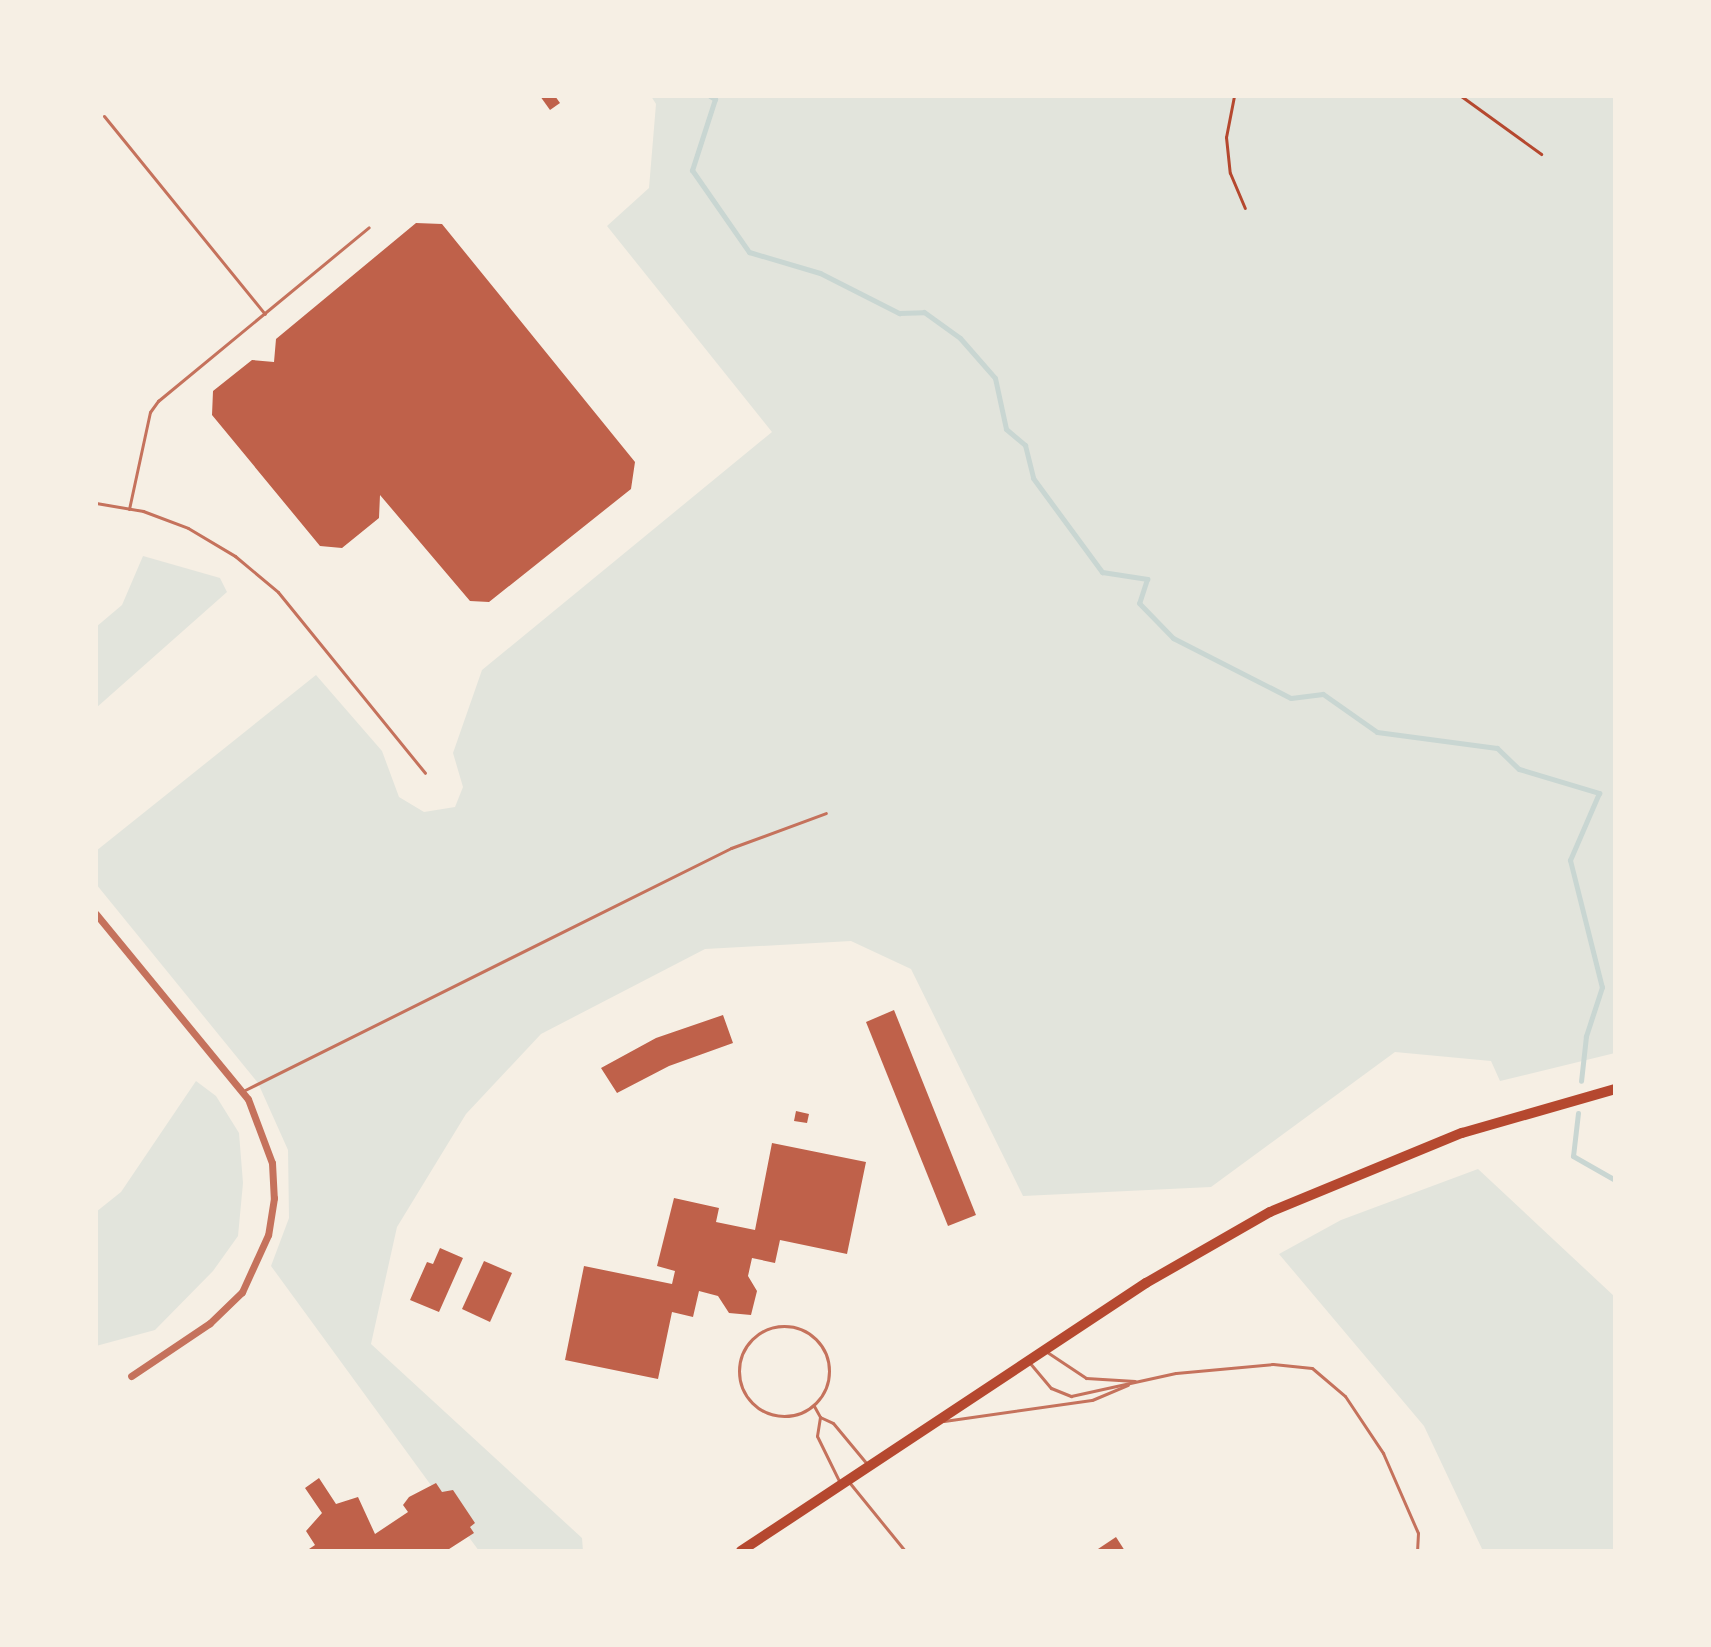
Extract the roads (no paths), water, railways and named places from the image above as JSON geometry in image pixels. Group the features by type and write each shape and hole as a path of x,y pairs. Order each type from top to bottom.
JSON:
{"main road":[{"path":"741,1551 1209,1245 1326,1185 1477,1128 1615,1089"}],"street":[{"path":"96,914 242,1092 263,1127 272,1163 274,1198 257,1263 242,1292 210,1323 131,1376"}],"lane":[{"path":"104,116 265,314"},
{"path":"129,509 150,412 369,227"},
{"path":"96,503 129,509 188,528 235,556 278,592 425,773"},
{"path":"242,1092 731,848 826,813"},
{"path":"781,1327 814,1339 829,1367 825,1391 814,1406 782,1416 750,1399 738,1367 751,1338 781,1327"},
{"path":"1046,1351 1086,1378 1139,1381"},
{"path":"1029,1362 1051,1388 1071,1396 1139,1381 1273,1364 1312,1368 1345,1396 1383,1453 1418,1533 1417,1551"},
{"path":"937,1421 1092,1400 1139,1381"},
{"path":"814,1406 820,1417 833,1423 869,1467"},
{"path":"820,1417 817,1436 845,1484 905,1551"}],"waterway":[{"path":"710,96 715,99 692,170 749,252 820,273 899,313 924,312 960,338 995,378 1006,429 1025,445 1033,478 1102,572 1147,579 1139,603 1173,638 1291,698 1323,694 1377,732 1497,748 1519,769 1599,793 1570,860 1602,987 1586,1036 1581,1081"},
{"path":"1578,1113 1573,1156 1615,1180"}]}
